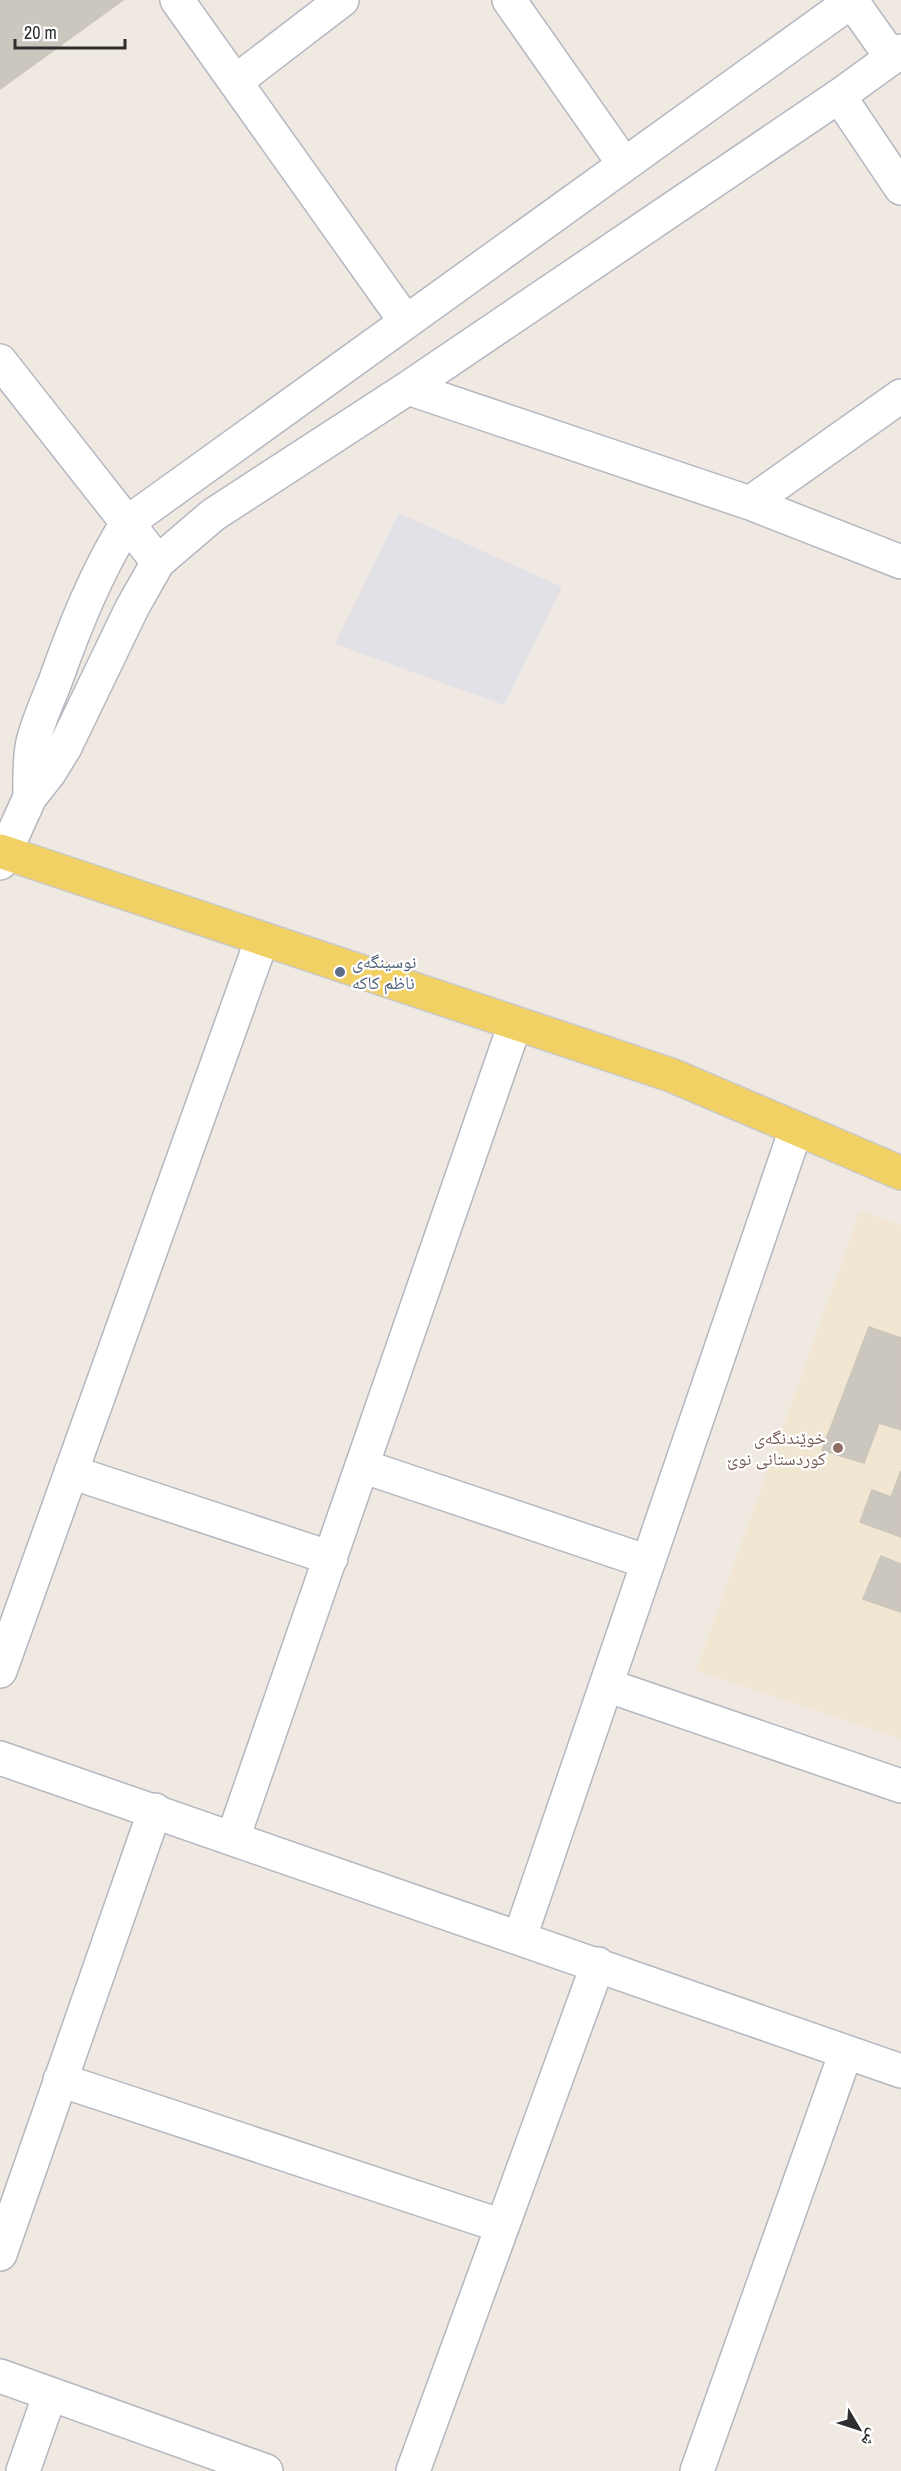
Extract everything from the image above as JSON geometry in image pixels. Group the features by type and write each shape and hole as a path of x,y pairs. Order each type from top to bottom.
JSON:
{"main road":[{"path":"1,856 262,939 671,1075 901,1173"}],"street":[{"path":"177,0 406,322"},
{"path":"235,82 342,0"},
{"path":"509,0 624,164"},
{"path":"1,856 30,797 50,773 65,747 132,608 158,562 213,514 408,388 839,96 896,54 852,0 127,523 107,556 77,621 33,742 29,770 30,797"},
{"path":"839,96 901,188"},
{"path":"0,361 158,562"},
{"path":"408,388 750,503 901,562"},
{"path":"750,503 901,396"},
{"path":"0,1671 262,939"},
{"path":"233,1838 515,1024"},
{"path":"520,1937 796,1129"},
{"path":"362,1466 648,1562"},
{"path":"71,1472 330,1558"},
{"path":"606,1685 901,1786"},
{"path":"0,1758 901,2071"},
{"path":"0,2254 154,1810"},
{"path":"413,2471 598,1964"},
{"path":"697,2471 846,2052"},
{"path":"60,2080 502,2226"},
{"path":"0,2376 266,2471"},
{"path":"23,2471 50,2394"}],"shaded area":[{"path":"399,513 562,587 504,705 335,644"},
{"name":"خوێندنگەی کوردستانی نوێ","path":"860,1211 901,1225 901,1739 696,1671"}],"building":[{"path":"0,0 123,0 0,89"},
{"path":"869,1327 901,1338 901,1430 879,1423 864,1463 822,1450"},
{"path":"901,1471 901,1537 860,1522 872,1490 891,1497"},
{"path":"881,1556 901,1564 901,1612 863,1599"}],"place":[{"name":"نوسینگەی ناظم کاکە","path":"340,972"},
{"name":"خوێندنگەی کوردستانی نوێ","path":"838,1448"}]}
